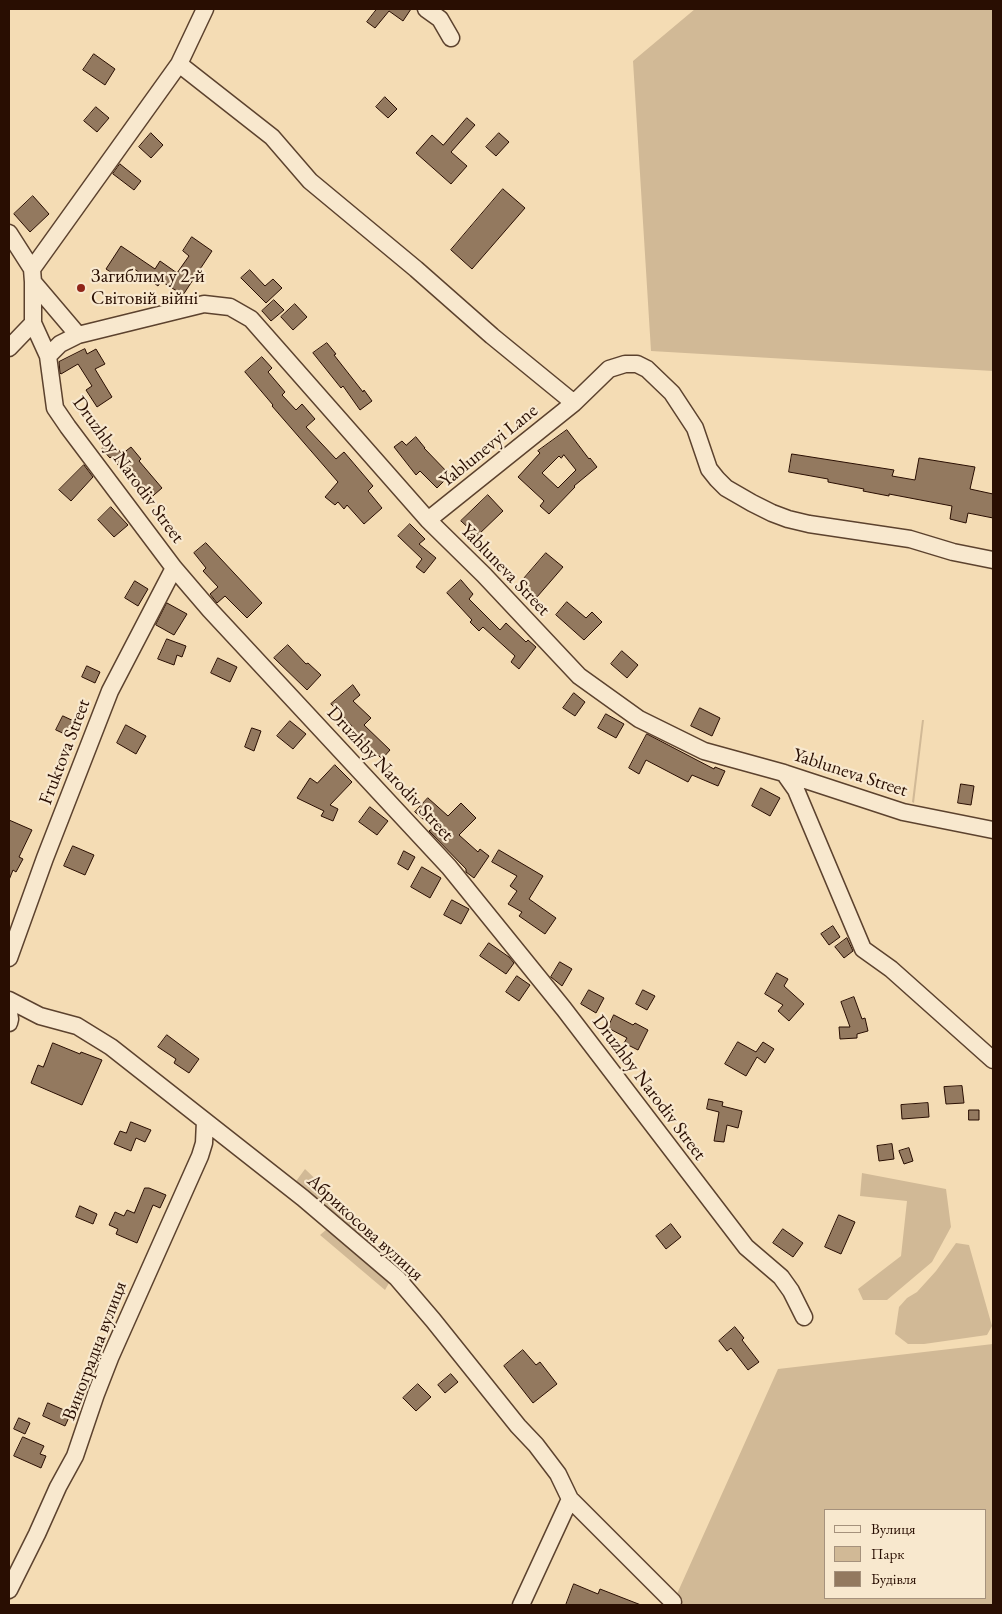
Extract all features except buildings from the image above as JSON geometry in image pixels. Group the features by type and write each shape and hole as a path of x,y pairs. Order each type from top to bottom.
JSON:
{"street":[{"path":"33,275 179,64 205,9"},
{"path":"426,9 440,20 451,38"},
{"path":"179,64 265,131 310,181 574,403"},
{"path":"9,233 33,275 78,335"},
{"name":"Druzhby Narodiv Street","path":"33,275 33,322 48,356 56,408 72,434 174,568 210,610 449,867 564,1009 746,1247 781,1277 791,1291 804,1317"},
{"name":"Yabluneva Street","path":"48,356 60,344 78,335 204,304 230,307 251,319 428,520 484,575 579,676 639,719 704,751 784,773 903,812 993,830"},
{"path":"9,348 33,322"},
{"name":"Yablunevyi Lane","path":"428,520 574,403 609,369 625,364 637,364 647,369 672,393 695,428 709,470 726,488 752,503 788,519 809,524 910,539 953,552 993,560"},
{"name":"Fruktova Street","path":"9,958 44,858 110,691 174,568"},
{"path":"784,773 796,790 863,949 891,970 993,1060"},
{"name":"Абрикосова вулиця","path":"9,1000 40,1016 77,1026 111,1047 303,1198 397,1278 518,1426 536,1445 558,1474 570,1499 673,1602"},
{"path":"9,1014 9,1023"},
{"name":"Виноградна вулиця","path":"9,1590 58,1487 76,1456 110,1358 200,1156 204,1143 205,1121"},
{"path":"521,1605 570,1499"}],"green space":[{"path":"695,9 993,9 993,371 651,351 633,61"},
{"path":"922,720 924,720 914,803 912,802"},
{"path":"305,1169 378,1239 370,1245 294,1184"},
{"path":"862,1173 946,1189 951,1227 932,1262 887,1300 863,1300 858,1289 901,1256 907,1201 860,1196"},
{"path":"327,1229 389,1283 385,1290 320,1235"},
{"path":"956,1243 969,1245 992,1326 987,1335 924,1344 908,1344 895,1334 899,1307 907,1298 917,1292 936,1271"},
{"path":"993,1344 993,1605 672,1605 778,1369"}],"place":[{"name":"Загиблим у 2-й Світовій війні","path":"81,288"}]}
